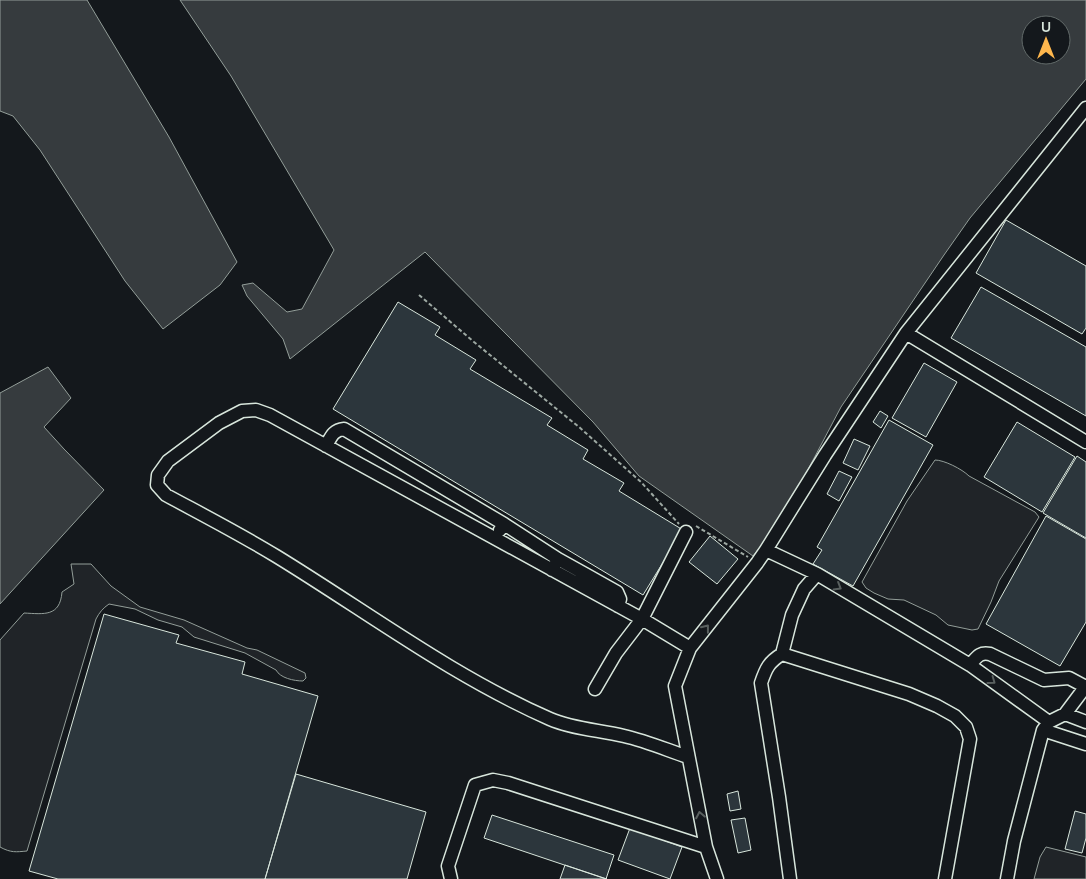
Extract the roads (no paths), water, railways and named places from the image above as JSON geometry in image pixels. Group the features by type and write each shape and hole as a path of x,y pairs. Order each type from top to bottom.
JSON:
{"lane":[{"path":"717,879 706,847 675,686 690,648 766,550 825,455 906,333 1086,108"},
{"path":"906,333 1086,442"},
{"path":"688,757 637,739 582,729 552,720 503,697 446,664 274,555 166,495 157,485 158,475 168,461 219,423 242,411 256,410 270,415 493,538 555,564 581,579 618,606 690,648"},
{"path":"326,446 335,432 344,429 504,524 555,564"},
{"path":"383,477 394,459"},
{"path":"411,492 422,475"},
{"path":"468,524 478,508"},
{"path":"493,538 504,524"},
{"path":"595,689 616,653 642,619 686,532"},
{"path":"766,550 817,574 970,665 1046,726 1086,744"},
{"path":"790,879 762,683 765,672 772,660 782,654 792,615 804,588 817,574"},
{"path":"782,654 909,694 955,716 966,728 970,739 945,879"},
{"path":"970,665 980,654 990,654 1044,680 1070,678 1086,686 1066,714 1046,726 1014,841 1007,879"},
{"path":"1066,714 1086,722"},
{"path":"451,879 448,866 475,784 493,780 508,783 706,847"}]}
